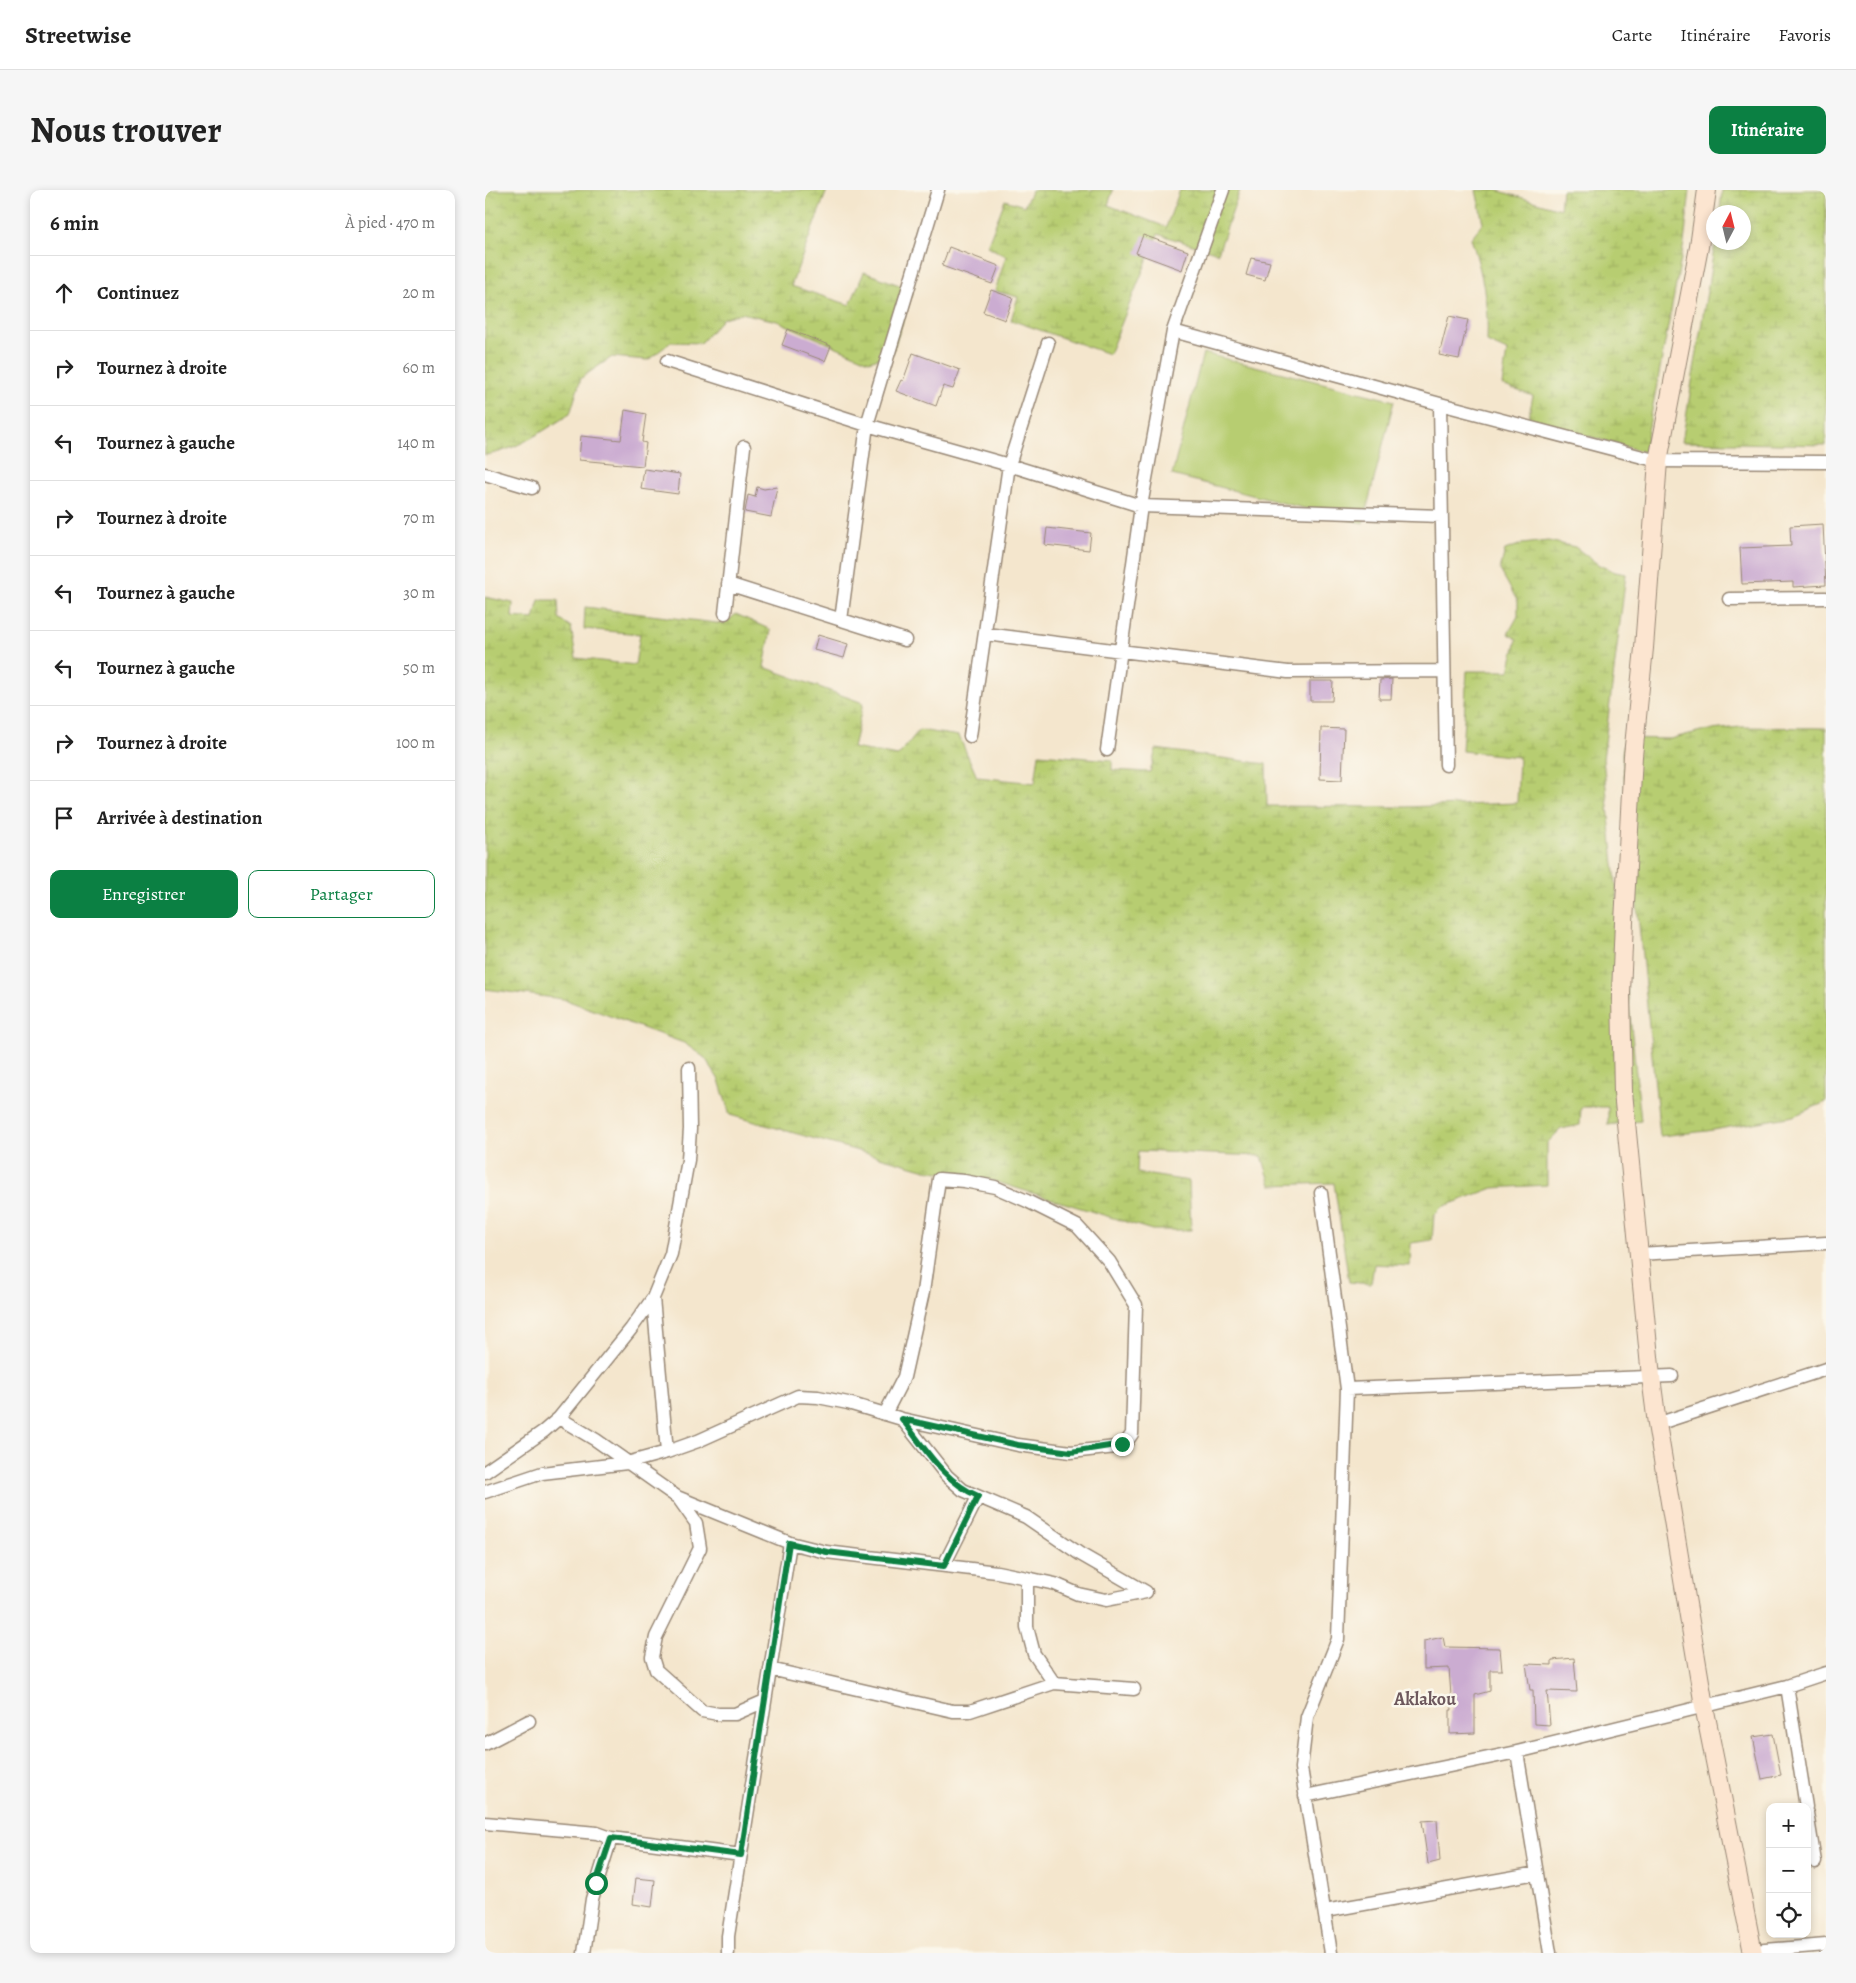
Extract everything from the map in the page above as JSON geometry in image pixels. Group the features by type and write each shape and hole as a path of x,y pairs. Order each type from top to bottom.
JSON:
{"street":[{"path":"841,620 867,425 938,190"},
{"path":"1107,750 1141,506 1173,331 1223,190"},
{"path":"1707,190 1699,247 1658,461 1644,648 1633,756 1621,993 1623,1092 1657,1424 1704,1706 1753,1952 1826,1945"},
{"path":"1173,331 1658,461 1826,462"},
{"path":"970,736 1009,465 1048,343"},
{"path":"667,361 867,425 1009,465 1141,506 1441,516"},
{"path":"1440,404 1445,765"},
{"path":"725,613 744,447"},
{"path":"485,474 533,488"},
{"path":"728,584 905,640"},
{"path":"1729,599 1826,598"},
{"path":"986,634 1288,672 1444,671"},
{"path":"485,1472 544,1431 559,1418 653,1298 671,1254 689,1160 689,1068"},
{"path":"485,1492 542,1473 627,1463 667,1452 698,1441 798,1396 818,1397 847,1403 902,1419 1018,1445 1071,1452 1122,1444 1131,1434 1136,1305 1109,1261 1077,1226 995,1187 964,1181 939,1179 923,1292 905,1377 885,1414"},
{"path":"1321,1193 1347,1389 1338,1639 1307,1718 1301,1768 1331,1953"},
{"path":"1639,1254 1826,1244"},
{"path":"653,1298 667,1452"},
{"path":"1657,1424 1826,1369"},
{"path":"1347,1389 1672,1376"},
{"path":"559,1418 596,1440 677,1497 789,1543 827,1552 1027,1578 1055,1584 1078,1594 1106,1600 1146,1592 1080,1554 1026,1517 963,1490 947,1476 902,1419"},
{"path":"944,1566 978,1496"},
{"path":"677,1497 696,1523 700,1548 656,1637 652,1657 656,1670 703,1711 718,1714 735,1714 765,1701"},
{"path":"728,1953 728,1936 789,1543"},
{"path":"1027,1578 1027,1627 1034,1654 1054,1683"},
{"path":"770,1669 953,1711 970,1711 1054,1683 1134,1689"},
{"path":"1305,1796 1517,1752 1787,1686 1826,1673"},
{"path":"1787,1686 1805,1803"},
{"path":"485,1744 529,1722"},
{"path":"1517,1752 1550,1953"},
{"path":"485,1823 597,1833 611,1838 741,1855"},
{"path":"584,1953 591,1899 611,1838"},
{"path":"1811,1838 1815,1862"},
{"path":"1325,1911 1537,1873"}],"green space":[{"path":"485,190 827,190 791,286 850,305 864,272 913,290 892,354 869,361 777,321 741,313 723,318 701,343 671,342 648,360 612,357 581,378 570,414 519,444 485,455"},
{"path":"1032,190 1113,190 1108,205 1166,227 1180,190 1240,190 1218,253 1158,234 1109,354 1011,320 1018,297 995,291 1006,256 987,246 1005,200 1024,206"},
{"path":"1476,190 1496,190 1560,209 1562,190 1690,190 1684,243 1644,452 1528,419 1533,396 1502,385 1507,351 1487,342 1487,315 1484,289 1471,238 1483,223"},
{"path":"1722,190 1826,190 1826,445 1682,442 1714,250 1751,250 1751,205 1721,205"},
{"path":"1203,353 1394,401 1363,523 1172,475"},
{"path":"1548,541 1575,547 1599,565 1615,572 1626,574 1603,759 1641,1121 1608,1125 1608,1107 1581,1107 1580,1125 1561,1129 1547,1143 1547,1185 1493,1188 1442,1207 1434,1215 1432,1240 1411,1243 1410,1266 1374,1264 1371,1284 1349,1282 1334,1183 1271,1185 1262,1156 1138,1151 1137,1173 1189,1181 1191,1230 1152,1230 987,1179 926,1170 730,1115 719,1080 705,1058 684,1043 563,999 485,989 485,597 513,603 512,617 534,619 539,600 558,600 559,619 571,627 576,658 635,665 640,634 584,629 585,607 724,624 736,614 771,630 764,667 863,703 853,748 898,756 919,730 959,736 977,777 1035,783 1039,754 1112,760 1112,770 1150,772 1156,749 1266,764 1267,806 1403,807 1517,803 1519,757 1462,751 1467,671 1509,671 1517,639 1508,634 1518,616 1518,602 1500,570 1505,550 1522,544"},
{"path":"1741,727 1826,728 1826,1102 1793,1116 1707,1131 1660,1136 1622,754 1625,738 1670,739 1701,731"}],"building":[{"path":"1143,235 1188,251 1182,270 1136,253"},
{"path":"949,247 999,266 992,284 942,266"},
{"path":"1251,258 1270,262 1265,280 1246,275"},
{"path":"991,290 1013,298 1005,320 983,312"},
{"path":"1449,316 1468,320 1459,359 1439,355"},
{"path":"788,329 831,346 825,361 782,345"},
{"path":"913,353 960,370 953,389 943,386 936,406 896,391 901,380 903,381"},
{"path":"625,410 646,414 642,442 646,443 643,466 579,460 581,436 621,440"},
{"path":"644,469 680,474 678,494 641,489"},
{"path":"757,487 764,489 777,487 771,517 745,512 748,495 755,497"},
{"path":"1823,524 1826,585 1793,587 1793,582 1742,584 1740,548 1791,546 1790,526"},
{"path":"1047,528 1091,533 1089,550 1045,545"},
{"path":"818,635 848,644 844,658 814,650"},
{"path":"1392,679 1391,699 1379,699 1380,680"},
{"path":"1310,681 1333,681 1332,701 1310,701"},
{"path":"1321,728 1344,729 1342,780 1320,779"},
{"path":"1443,1637 1445,1647 1500,1648 1502,1670 1490,1670 1490,1691 1475,1695 1475,1733 1450,1734 1450,1710 1452,1710 1449,1668 1424,1669 1424,1641"},
{"path":"1574,1658 1577,1692 1547,1691 1550,1725 1534,1724 1533,1690 1530,1690 1526,1664 1552,1665 1552,1660"},
{"path":"1773,1734 1781,1775 1762,1779 1753,1737"},
{"path":"1437,1820 1440,1861 1428,1864 1422,1821"},
{"path":"636,1878 655,1880 652,1907 633,1904"}],"district":[{"name":"Aklakou","path":"1425,1699"}],"route":[{"path":"596,1883 611,1838 741,1855 789,1543 827,1552 944,1566 978,1496 963,1490 947,1476 902,1419 1018,1445 1071,1452 1116,1447 1122,1444"}]}
